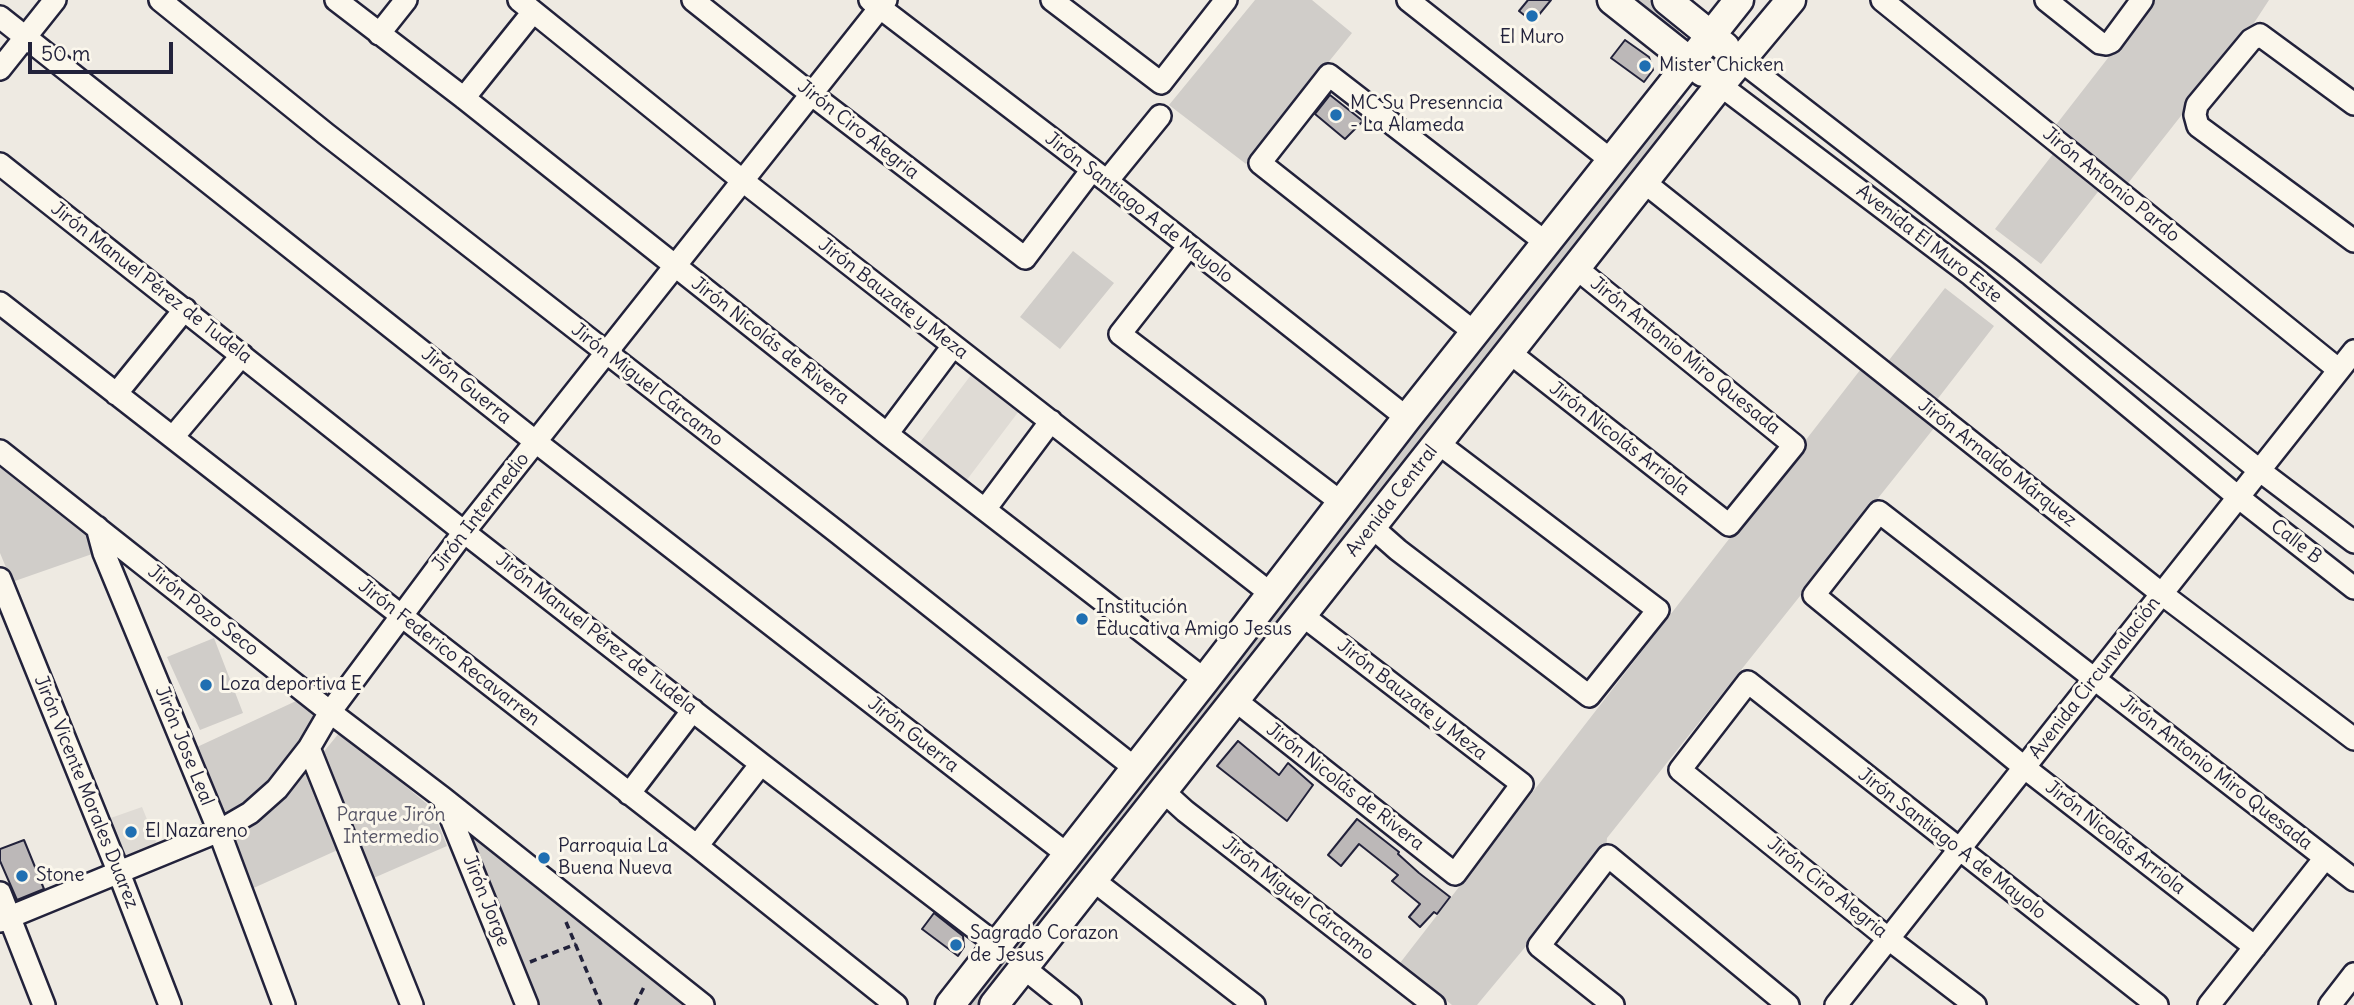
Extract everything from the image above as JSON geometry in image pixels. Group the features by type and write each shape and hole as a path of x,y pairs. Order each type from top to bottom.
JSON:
{"main road":[{"name":"Avenida El Muro Este","path":"1612,0 1720,85"},
{"name":"Avenida El Muro Este","path":"1667,0 1740,60"},
{"name":"Avenida Central","path":"950,1005 1474,332 1739,0"},
{"name":"Avenida Central","path":"994,1005 1720,85 1791,0"}],"street":[{"path":"0,69 55,0"},
{"name":"Jirón Miguel Cárcamo","path":"160,0 326,134 847,539 1136,769"},
{"name":"Jirón Nicolás de Rivera","path":"336,0 887,434 1205,680"},
{"path":"379,34 406,0"},
{"name":"Jirón Ciro Alegria","path":"693,0 1025,258 1099,176"},
{"path":"1052,0 1161,83 1227,0"},
{"path":"1408,0 1612,161"},
{"name":"Jirón Antonio Pardo","path":"1882,0 2339,370"},
{"path":"2046,0 2100,43 2106,44 2111,42 2143,0"},
{"name":"Jirón Intermedio","path":"5,919 219,831 250,813 277,789 309,748 330,712 464,532 743,181 878,3"},
{"name":"Jirón Santiago A de Mayolo","path":"878,3 1407,418"},
{"path":"464,99 526,6"},
{"name":"Jirón Bauzate y Meza","path":"526,6 743,181 1270,593"},
{"name":"Jirón Guerra","path":"0,17 536,442 1068,855"},
{"path":"2354,104 2260,35 2251,40 2197,105 2195,116 2198,126 2354,241"},
{"name":"Avenida El Muro Este","path":"1740,60 2001,262 2259,470"},
{"path":"1474,332 1260,163 1329,75 1545,242"},
{"name":"Avenida El Muro Este","path":"1720,85 1982,285 2238,497"},
{"path":"1099,176 1160,116"},
{"name":"Jirón Manuel Pérez de Tudela","path":"0,164 464,532 998,945"},
{"name":"Jirón Arnaldo Márquez","path":"1644,182 2162,594 2354,739"},
{"path":"1189,246 1120,334 1342,503"},
{"path":"1982,285 2001,262"},
{"name":"Jirón Antonio Miro Quesada","path":"1576,268 1794,445 1729,525"},
{"name":"Jirón Federico Recavarren","path":"0,303 697,846 896,1005"},
{"path":"116,394 186,309"},
{"path":"887,434 953,346"},
{"name":"Avenida Circunvalación","path":"1836,1005 2354,351"},
{"name":"Jirón Nicolás Arriola","path":"1509,352 1729,525"},
{"path":"173,437 242,355"},
{"path":"986,508 1051,421"},
{"path":"1372,527 1398,550 1589,696 1658,610 1438,443"},
{"name":"Jirón Pozo Seco","path":"0,451 703,1005"},
{"name":"Calle B","path":"2259,470 2354,542"},
{"name":"Calle B","path":"2238,497 2354,588"},
{"name":"Jirón Antonio Miro Quesada","path":"1880,512 2354,880"},
{"name":"Jirón Nicolás Arriola","path":"1880,512 1814,595 2025,768 2255,947"},
{"name":"Jirón Jose Leal","path":"97,527 104,553 219,831 284,1005"},
{"name":"Jirón Vicente Morales Duarez","path":"0,579 120,873 170,1005"},
{"name":"Jirón Bauzate y Meza","path":"1302,615 1522,784 1455,874"},
{"name":"Jirón Ciro Alegria","path":"1748,682 1680,770 1890,940 1975,1005"},
{"name":"Jirón Santiago A de Mayolo","path":"1748,682 2157,1005"},
{"name":"Jirón Nicolás de Rivera","path":"1235,700 1455,874"},
{"path":"629,794 693,710"},
{"path":"309,748 412,1005"},
{"path":"697,846 761,764"},
{"name":"Jirón Miguel Cárcamo","path":"1163,791 1434,1005"},
{"name":"Jirón Jorge","path":"443,798 527,1005"},
{"path":"1612,1005 1539,946 1608,856 1788,1005"},
{"path":"2209,1005 2325,858"},
{"path":"1093,880 1254,1005"},
{"path":"0,893 5,919 44,1005"},
{"path":"1024,968 1070,1005"},
{"path":"2330,1005 2354,974"}],"path":[{"path":"566,921 601,1005"},
{"path":"524,964 576,944"},
{"path":"635,1005 648,979"}],"shaded area":[{"path":"971,375 1019,411 966,481 918,445"},
{"name":"El Nazareno","path":"142,807 157,844 119,858 105,820"}],"green space":[{"path":"1255,0 1312,0 1352,33 1246,164 1169,105"},
{"path":"1624,0 1649,0 1683,26 1673,39"},
{"path":"2153,0 2269,0 2254,23 2125,187 2052,130"},
{"path":"1673,100 1684,109 981,1005 961,1005"},
{"path":"2053,154 2101,188 2041,264 1995,229"},
{"path":"1073,251 1114,283 1060,349 1020,317"},
{"path":"1945,288 1994,326 1936,401 1886,364"},
{"path":"1864,365 1938,423 1607,838 1606,850 1477,1005 1452,1005 1400,963"},
{"path":"0,461 88,526 95,553 12,582 0,553"},
{"name":"Loza deportiva E","path":"214,638 243,713 200,730 167,657"},
{"path":"309,695 321,712 291,759 241,807 223,816 197,747"},
{"name":"Parque Jirón Intermedio","path":"340,732 432,808 447,846 369,880 321,755"},
{"path":"309,758 342,848 247,891 228,837"},
{"path":"456,811 691,1005 532,1005"}],"building":[{"name":"El Muro","path":"1528,0 1551,0 1533,22 1519,11"},
{"path":"1625,40 1649,57 1653,70 1644,82 1611,58"},
{"name":"MC Su Presenncia - La Alameda","path":"1330,95 1363,121 1345,139 1315,114"},
{"path":"1238,741 1279,775 1288,763 1313,785 1287,821 1217,766"},
{"path":"1357,819 1450,897 1437,914 1434,912 1420,927 1409,917 1420,904 1392,881 1398,875 1359,844 1341,866 1328,855"},
{"name":"Stone","path":"24,840 44,889 17,900 0,861 0,849"},
{"path":"934,913 963,936 964,947 958,956 922,929"}],"place":[{"name":"El Muro","path":"1532,16"},
{"name":"Mister Chicken","path":"1645,66"},
{"name":"MC Su Presenncia - La Alameda","path":"1336,115"},
{"name":"Institución Educativa Amigo Jesus","path":"1082,619"},
{"name":"Loza deportiva E","path":"206,685"},
{"name":"El Nazareno","path":"131,832"},
{"name":"Parroquia La Buena Nueva","path":"544,858"},
{"name":"Stone","path":"22,876"},
{"name":"Sagrado Corazon de Jesus","path":"956,945"}]}
